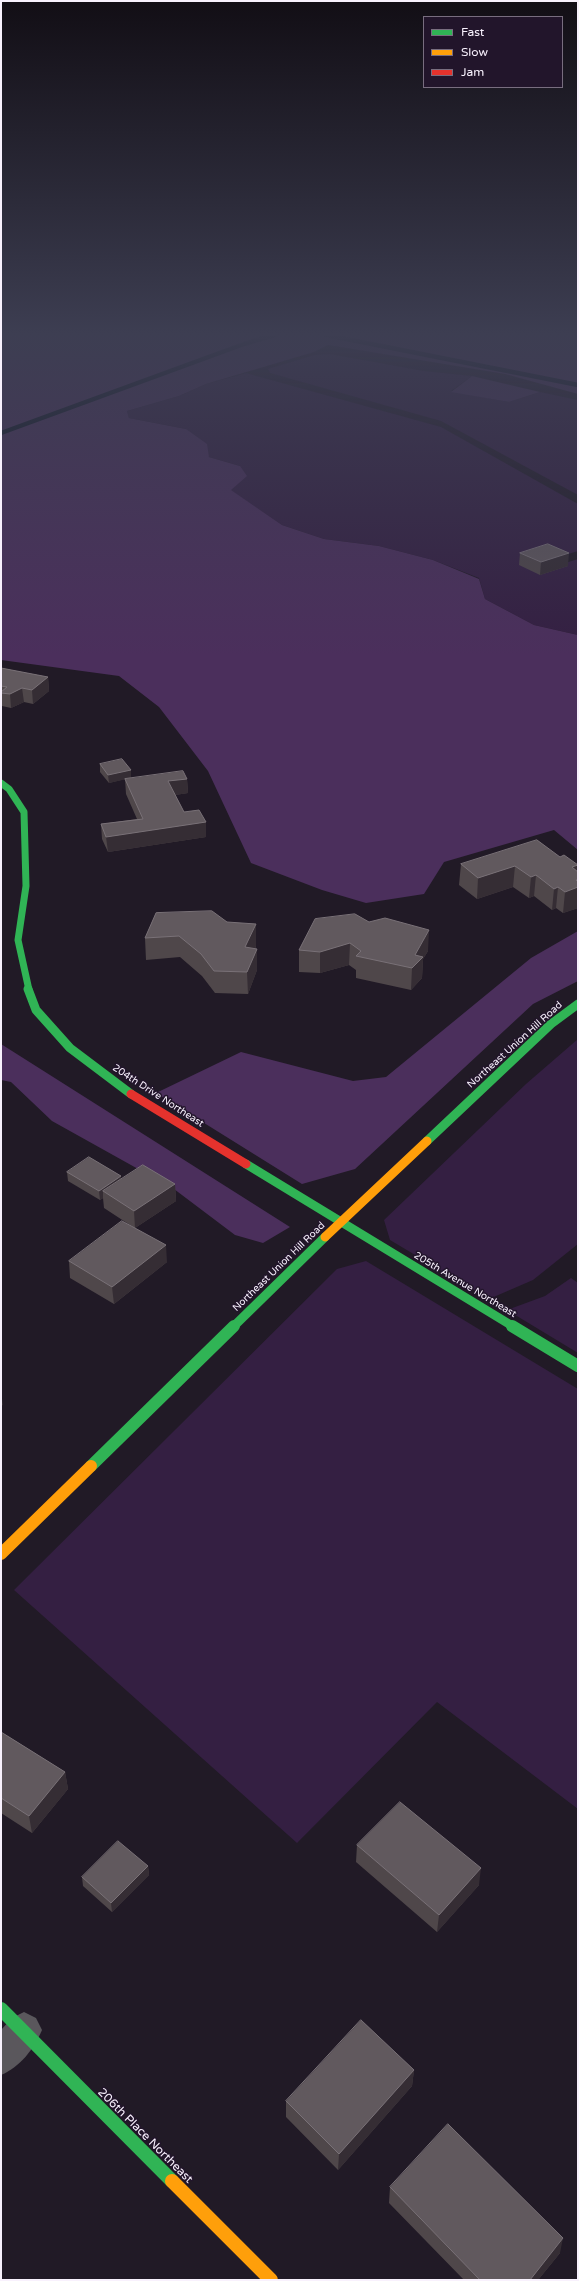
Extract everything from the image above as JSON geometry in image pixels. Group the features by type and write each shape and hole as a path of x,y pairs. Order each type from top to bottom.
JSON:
{"street":[{"name":"204th Drive Northeast","path":"1,783 9,789 24,812 26,886 18,940 26,983 36,1010 70,1048 117,1085 340,1223"},
{"name":"Northeast Union Hill Road","path":"1,1554 340,1223 551,1024 578,1004"},
{"name":"205th Avenue Northeast","path":"340,1223 578,1366"},
{"path":"1,2057 12,2020"},
{"name":"206th Place Northeast","path":"12,2020 272,2280"}],"shaded area":[{"path":"1,441 203,441 207,444 209,457 240,466 247,476 231,490 282,525 324,539 379,546 433,560 479,579 485,599 534,625 578,635 578,850 554,830 444,862 424,894 366,903 322,890 251,863 208,771 159,707 119,676 1,660"},
{"path":"196,441 467,441 578,504 578,551 552,559 562,564 578,559 578,635 534,625 485,599 479,578 433,560 379,546 324,539 282,525 230,490 240,466 209,457"},
{"path":"479,441 578,441 578,495"},
{"path":"578,931 578,981 533,1004 355,1169 302,1184 156,1093 241,1052 353,1081 386,1077 531,958"},
{"path":"578,1039 578,1244 533,1280 489,1299 390,1240 384,1220 526,1084"},
{"path":"1,1044 290,1227 263,1243 235,1235 174,1189 52,1121 11,1082 1,1080"},
{"path":"366,1261 578,1389 578,1809 437,1702 297,1843 14,1590 337,1269"},
{"path":"571,1278 578,1283 578,1353 507,1310 545,1296"}],"building":[{"path":"548,544 569,553 541,562 520,553"},
{"path":"1,668 48,677 32,690 22,688 10,694 1,693 7,687 1,686"},
{"path":"122,759 131,770 108,775 100,764"},
{"path":"183,771 187,779 168,781 184,812 199,810 206,822 106,837 101,824 143,819 125,779"},
{"path":"537,840 560,857 564,855 578,865 572,867 578,872 578,880 576,880 578,882 578,887 565,892 558,887 554,889 536,875 531,877 515,866 478,878 461,864"},
{"path":"212,911 227,922 256,924 245,947 257,949 247,972 214,971 201,954 179,936 145,938 156,913"},
{"path":"355,914 369,922 385,918 429,930 415,955 423,957 412,968 356,956 361,951 350,943 320,952 299,950 315,919"},
{"path":"89,1157 121,1176 99,1191 67,1172"},
{"path":"143,1165 175,1184 134,1211 103,1191"},
{"path":"122,1221 166,1245 112,1287 69,1261"},
{"path":"1,1732 65,1772 29,1816 1,1798"},
{"path":"400,1802 481,1868 439,1915 357,1845"},
{"path":"118,1841 148,1866 111,1903 82,1877"},
{"path":"361,2020 414,2070 339,2154 286,2101"},
{"path":"448,2124 563,2238 530,2280 480,2280 390,2187"}],"traffic: fast":[{"path":"1,783 9,789 24,812 26,886 18,940 26,983 36,1010 70,1048 131,1094"},
{"path":"427,1141 551,1024 578,1004"},
{"path":"246,1164 578,1366"},
{"path":"91,1466 325,1237"},
{"path":"1,2009 172,2181"}],"traffic: slow":[{"path":"325,1237 427,1141"},
{"path":"1,1554 91,1466"},
{"path":"172,2181 271,2280"}],"traffic: jam":[{"path":"131,1094 246,1164"}]}
